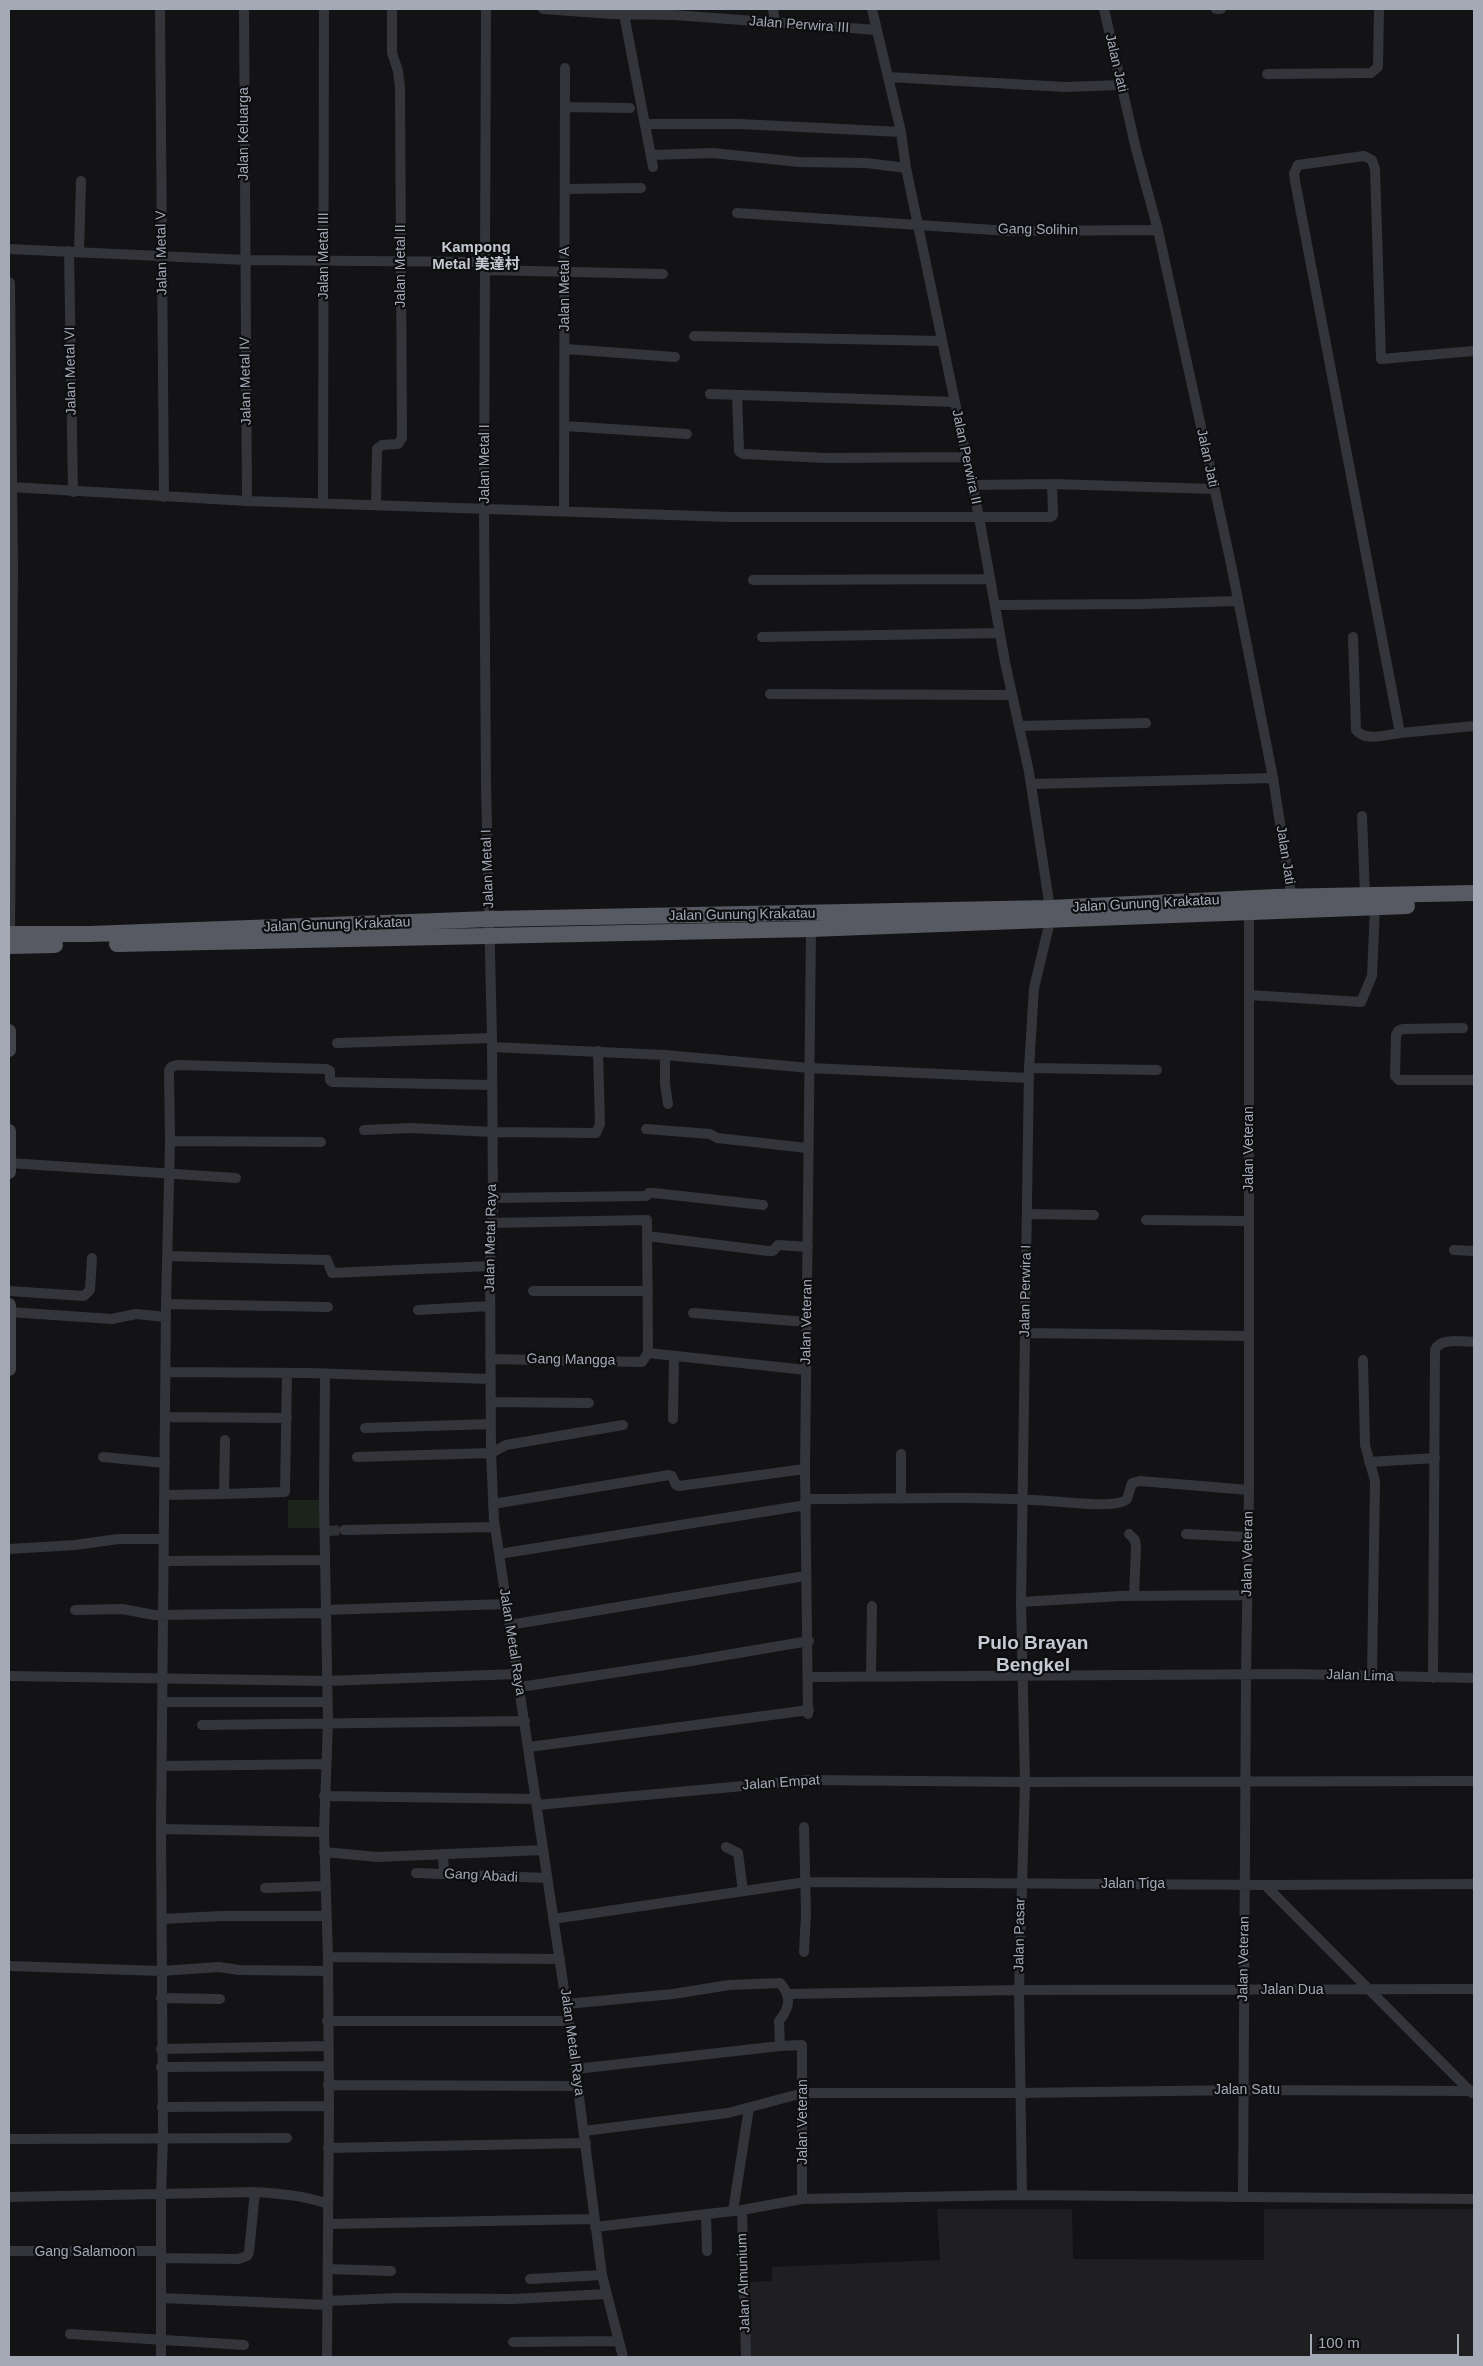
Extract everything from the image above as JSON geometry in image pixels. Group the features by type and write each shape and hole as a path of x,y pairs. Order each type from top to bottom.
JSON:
{"highway":[{"name":"Jalan Gunung Krakatau","path":"9,946 811,929 1050,914 1370,901 1474,893"},
{"name":"Jalan Gunung Krakatau","path":"1370,901 1474,904"},
{"name":"Jalan Gunung Krakatau","path":"9,934 98,934 490,919 1249,912 1292,903"}],"main road":[{"path":"9,1032 9,1050"},
{"path":"9,1131 9,1172"},
{"path":"9,1304 9,1369"}],"street":[{"name":"Jalan Metal V","path":"160,9 164,497"},
{"name":"Jalan Keluarga","path":"244,9 245,260"},
{"name":"Jalan Metal III","path":"323,503 324,9"},
{"name":"Jalan Metal II","path":"376,505 377,448 382,445 398,444 402,438 400,88 398,70 392,53 392,9"},
{"name":"Jalan Metal I","path":"486,9 484,508 486,785 490,919"},
{"name":"Jalan Perwira III","path":"543,9 619,14 674,12 775,23 877,30"},
{"path":"773,9 775,23"},
{"name":"Jalan Perwira II","path":"872,9 901,132 906,168 967,457 1012,695 1032,784 1050,914"},
{"name":"Jalan Jati","path":"1104,9 1121,85 1158,230 1238,601 1273,778 1292,903"},
{"path":"1216,9 1221,9"},
{"path":"1267,74 1371,73 1375,71 1378,67 1379,9"},
{"path":"619,14 645,124 653,167"},
{"name":"Jalan Metal A","path":"564,511 566,68"},
{"path":"889,77 1050,86 1121,85"},
{"path":"565,108 630,108"},
{"path":"645,124 740,124 901,132"},
{"path":"651,155 713,153 799,162 866,163 906,168"},
{"path":"1400,732 1295,181 1294,173 1298,165 1364,156 1372,160 1375,169 1381,359 1474,351"},
{"name":"Jalan Metal VI","path":"73,492 74,252 81,182"},
{"path":"565,189 641,188"},
{"name":"Gang Solihin","path":"737,213 1009,231 1158,230"},
{"path":"9,249 162,258 401,262 564,272 663,274"},
{"name":"Jalan Metal IV","path":"245,260 247,501"},
{"path":"9,283 9,934"},
{"path":"694,336 942,341"},
{"path":"566,349 675,357"},
{"path":"710,394 955,402"},
{"path":"736,395 739,451 743,454 826,458 967,457"},
{"path":"565,426 687,434"},
{"path":"972,485 1052,484 1214,489"},
{"path":"10,492 73,492 247,501 726,517 1052,517 1052,484"},
{"path":"753,580 990,579"},
{"path":"995,605 1238,601"},
{"path":"762,637 1000,634"},
{"path":"1352,637 1356,730 1359,734 1371,737 1400,732 1474,726"},
{"path":"770,694 1012,695"},
{"path":"1019,726 1146,723"},
{"path":"1032,784 1273,778"},
{"path":"1249,995 1361,1002 1372,976 1370,901 1362,816"},
{"name":"Jalan Veteran","path":"1243,2196 1243,1990 1249,1490 1249,912"},
{"name":"Jalan Perwira I","path":"1022,1676 1020,1602 1029,1073 1034,988 1050,914"},
{"name":"Jalan Metal Raya","path":"490,919 492,1042 490,1359 491,1453 495,1527 576,2069 602,2275 623,2357"},
{"name":"Jalan Veteran","path":"529,1747 808,1712 809,1641 805,1576 805,1469 808,1246 807,1148 810,1068 811,929"},
{"path":"1463,1028 1403,1028 1398,1030 1396,1035 1395,1076 1398,1080 1474,1080"},
{"path":"337,1043 492,1042 810,1068 1029,1073 1157,1070"},
{"path":"364,1130 411,1128 492,1132 596,1133 600,1126 598,1051"},
{"path":"666,1055 665,1084 668,1104"},
{"path":"161,2357 163,2138 161,2068 161,1829 166,1304 170,1175 169,1071 175,1065 326,1069 330,1071 330,1080 332,1082 492,1085"},
{"path":"646,1129 710,1134 717,1138 807,1148"},
{"path":"170,1141 321,1142"},
{"path":"9,1163 236,1178"},
{"path":"492,1198 646,1196 649,1193 654,1193 763,1204"},
{"path":"1027,1214 1094,1215"},
{"path":"491,1223 647,1220 648,1353 806,1370"},
{"path":"1146,1220 1249,1221"},
{"path":"647,1236 768,1251 773,1250 778,1245 808,1246"},
{"path":"1454,1250 1474,1251"},
{"path":"167,1256 328,1260 332,1273 490,1266"},
{"path":"9,1291 84,1296 90,1290 92,1258"},
{"path":"533,1292 648,1291"},
{"path":"166,1304 328,1307"},
{"path":"418,1310 490,1306"},
{"path":"9,1312 112,1319 136,1314 166,1317"},
{"path":"693,1313 807,1322"},
{"path":"1026,1333 1249,1336"},
{"path":"1433,1678 1436,1347 1444,1342 1474,1342"},
{"name":"Gang Mangga","path":"490,1359 642,1362 648,1353"},
{"path":"673,1419 674,1356"},
{"path":"1363,1360 1365,1445 1375,1481 1372,1677"},
{"path":"166,1372 287,1373 491,1379"},
{"path":"164,1495 285,1492 287,1373"},
{"path":"325,1375 326,1531 324,1560 328,1722 324,1796 324,1852 328,1956 327,2066 329,2106 326,2357"},
{"path":"491,1402 589,1403"},
{"path":"166,1417 286,1418"},
{"path":"365,1428 491,1424"},
{"path":"357,1457 491,1453 506,1445 623,1425"},
{"path":"224,1494 225,1440"},
{"path":"901,1454 901,1499"},
{"path":"103,1457 165,1463"},
{"path":"1369,1462 1434,1458"},
{"path":"493,1504 669,1475 672,1476 676,1485 679,1486 805,1469"},
{"path":"499,1554 806,1502 901,1499 1023,1499 1067,1503 1123,1503 1127,1500 1132,1483 1140,1480 1249,1490"},
{"path":"344,1530 495,1527"},
{"path":"1130,1534 1135,1540 1136,1548 1134,1596"},
{"path":"1186,1534 1248,1537"},
{"path":"9,1549 66,1546 118,1538 163,1539"},
{"path":"164,1561 324,1560"},
{"path":"510,1625 805,1576"},
{"path":"1020,1602 1134,1596 1247,1595"},
{"path":"75,1610 122,1609 145,1614 325,1612 506,1604"},
{"path":"871,1676 872,1606"},
{"path":"520,1687 809,1641"},
{"path":"9,1676 326,1681 517,1674"},
{"name":"Jalan Lima","path":"809,1677 1246,1675 1474,1678"},
{"name":"Jalan Pasar","path":"1022,1676 1026,1782 1021,1884 1019,1990 1019,2093 1022,2195"},
{"path":"162,1702 327,1702"},
{"path":"202,1724 525,1721"},
{"path":"162,1766 326,1764"},
{"name":"Jalan Empat","path":"324,1796 537,1802 808,1780 1026,1782 1246,1780 1474,1781"},
{"path":"804,1827 806,1882 804,1952"},
{"path":"161,1829 324,1832"},
{"path":"726,1847 738,1853 743,1891"},
{"path":"324,1852 377,1857 543,1850"},
{"path":"443,1854 444,1874"},
{"name":"Gang Abadi","path":"416,1873 547,1878"},
{"name":"Jalan Tiga","path":"553,1919 806,1882 1265,1885 1474,1884"},
{"path":"1265,1885 1366,1990 1473,2093"},
{"path":"265,1888 325,1886"},
{"path":"162,1919 221,1916 326,1916"},
{"path":"328,1956 560,1960"},
{"path":"9,1966 161,1971 219,1967 239,1970 328,1971"},
{"path":"566,2004 673,1994 729,1985 778,1982 788,1994 788,2008 779,2022 780,2046 576,2069"},
{"name":"Jalan Dua","path":"788,1994 1019,1990 1474,1989"},
{"path":"161,1998 220,1999"},
{"path":"327,2021 569,2021"},
{"name":"Jalan Veteran","path":"780,2046 802,2045 802,2199"},
{"path":"161,2049 327,2046"},
{"path":"161,2068 327,2066"},
{"path":"328,2085 578,2086"},
{"name":"Jalan Satu","path":"584,2131 728,2113 803,2093 1243,2090 1473,2093"},
{"path":"162,2107 329,2106"},
{"name":"Jalan Almunium","path":"746,2357 737,2210 748,2108"},
{"path":"9,2139 287,2138"},
{"path":"328,2148 586,2143"},
{"path":"9,2197 255,2192 292,2194 328,2204"},
{"name":"Gang Salamoon","path":"9,2251 238,2258 247,2256 255,2192"},
{"path":"328,2224 594,2223 706,2214 802,2199 1022,2195 1474,2199"},
{"path":"706,2214 707,2251"},
{"path":"328,2269 391,2270"},
{"path":"530,2279 602,2275"},
{"path":"161,2298 327,2303 398,2298 494,2300 607,2294"},
{"path":"70,2334 244,2345"},
{"path":"513,2342 618,2341"}],"shaded area":[{"path":"288,1500 322,1500 322,1528 288,1528"},
{"path":"937,2209 1072,2209 1073,2259 1264,2260 1264,2209 1474,2209 1474,2357 747,2357 747,2282 772,2281 772,2267 940,2260"}],"tunnel":[{"path":"329,1531 344,1530"}],"district":[{"name":"Kampong Metal 美達村","path":"476,256"},
{"name":"Pulo Brayan Bengkel","path":"1033,1655"}]}
